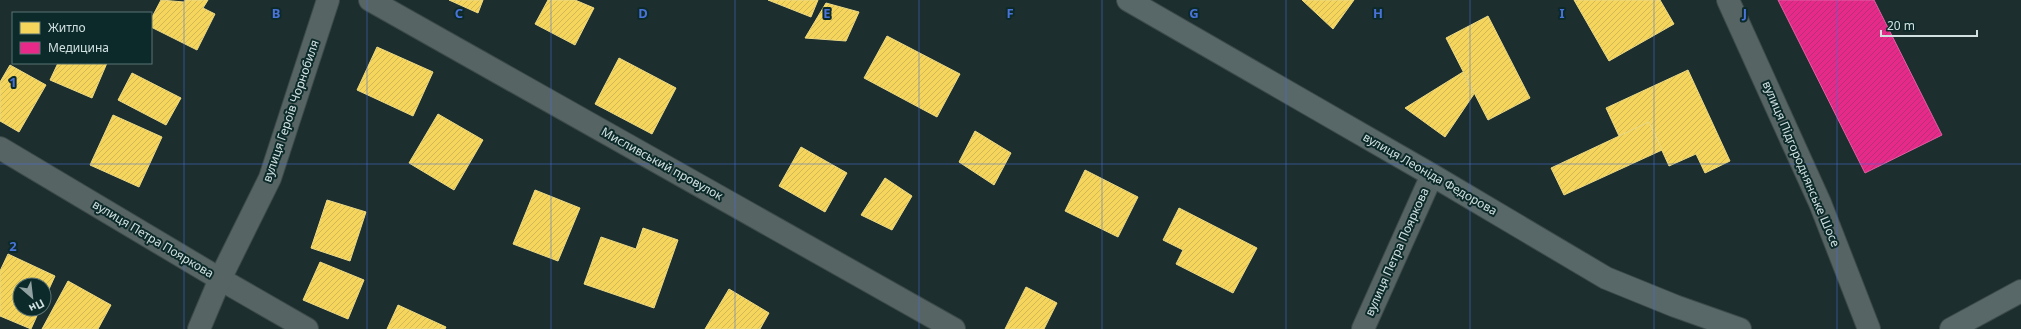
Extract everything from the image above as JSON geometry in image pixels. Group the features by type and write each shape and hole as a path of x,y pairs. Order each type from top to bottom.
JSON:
{"street":[{"name":"вулиця Героїв Чорнобиля","path":"199,329 220,279 270,178 328,0"},
{"name":"Мисливський провулок","path":"370,0 954,329"},
{"name":"вулиця Леоніда Федорова","path":"1128,0 1432,175 1606,278 1675,306 1740,329"},
{"name":"вулиця Підгороднянське Шосе","path":"1728,0 1820,203 1869,329"},
{"name":"вулиця Петра Пояркова","path":"0,148 307,329"},
{"name":"вулиця Петра Пояркова","path":"1363,329 1432,175"},
{"path":"1951,329 2021,291"}],"building: Житло":[{"path":"161,0 184,2 185,0 208,0 203,8 215,14 197,50 152,28 152,17"},
{"path":"449,0 483,0 478,13"},
{"path":"548,0 575,0 594,8 575,45 535,24"},
{"path":"768,0 818,0 811,17"},
{"path":"1302,0 1354,0 1333,29"},
{"path":"1574,0 1660,0 1674,24 1609,61"},
{"path":"826,3 859,12 846,41 805,38"},
{"path":"1488,16 1530,98 1488,120 1446,38"},
{"path":"887,36 960,74 937,117 864,78"},
{"path":"377,47 433,72 413,116 357,90"},
{"path":"619,58 676,88 652,134 595,104"},
{"path":"58,64 107,64 92,98 50,80"},
{"path":"10,65 46,85 19,132 0,121 0,82"},
{"path":"1688,70 1730,161 1705,173 1696,154 1669,166 1649,122 1619,136 1606,108"},
{"path":"1463,72 1474,94 1445,137 1405,108"},
{"path":"132,73 181,98 166,125 118,100"},
{"path":"438,114 483,140 454,190 409,163"},
{"path":"113,115 162,137 139,187 90,165"},
{"path":"1649,122 1662,150 1564,195 1551,168"},
{"path":"975,131 1011,153 994,185 959,162"},
{"path":"801,147 847,173 825,212 779,186"},
{"path":"1085,170 1138,197 1118,237 1065,211"},
{"path":"885,178 912,196 892,230 861,215"},
{"path":"535,190 580,208 558,261 513,244"},
{"path":"327,200 366,212 350,261 311,248"},
{"path":"1179,208 1257,248 1233,293 1176,264 1183,250 1163,240"},
{"path":"643,228 678,240 654,308 584,284 601,237 636,249"},
{"path":"8,254 55,276 52,283 52,277 12,277 12,317 36,317 31,329 0,316 0,271"},
{"path":"320,262 364,280 348,319 303,300"},
{"path":"68,281 111,305 98,329 42,329 48,317 52,317 52,311"},
{"path":"1026,287 1057,303 1044,329 1005,329"},
{"path":"729,289 769,313 760,329 705,329"},
{"path":"398,305 446,327 445,329 387,329"}],"building: Медицина":[{"path":"1778,0 1874,0 1942,135 1865,173"}]}
